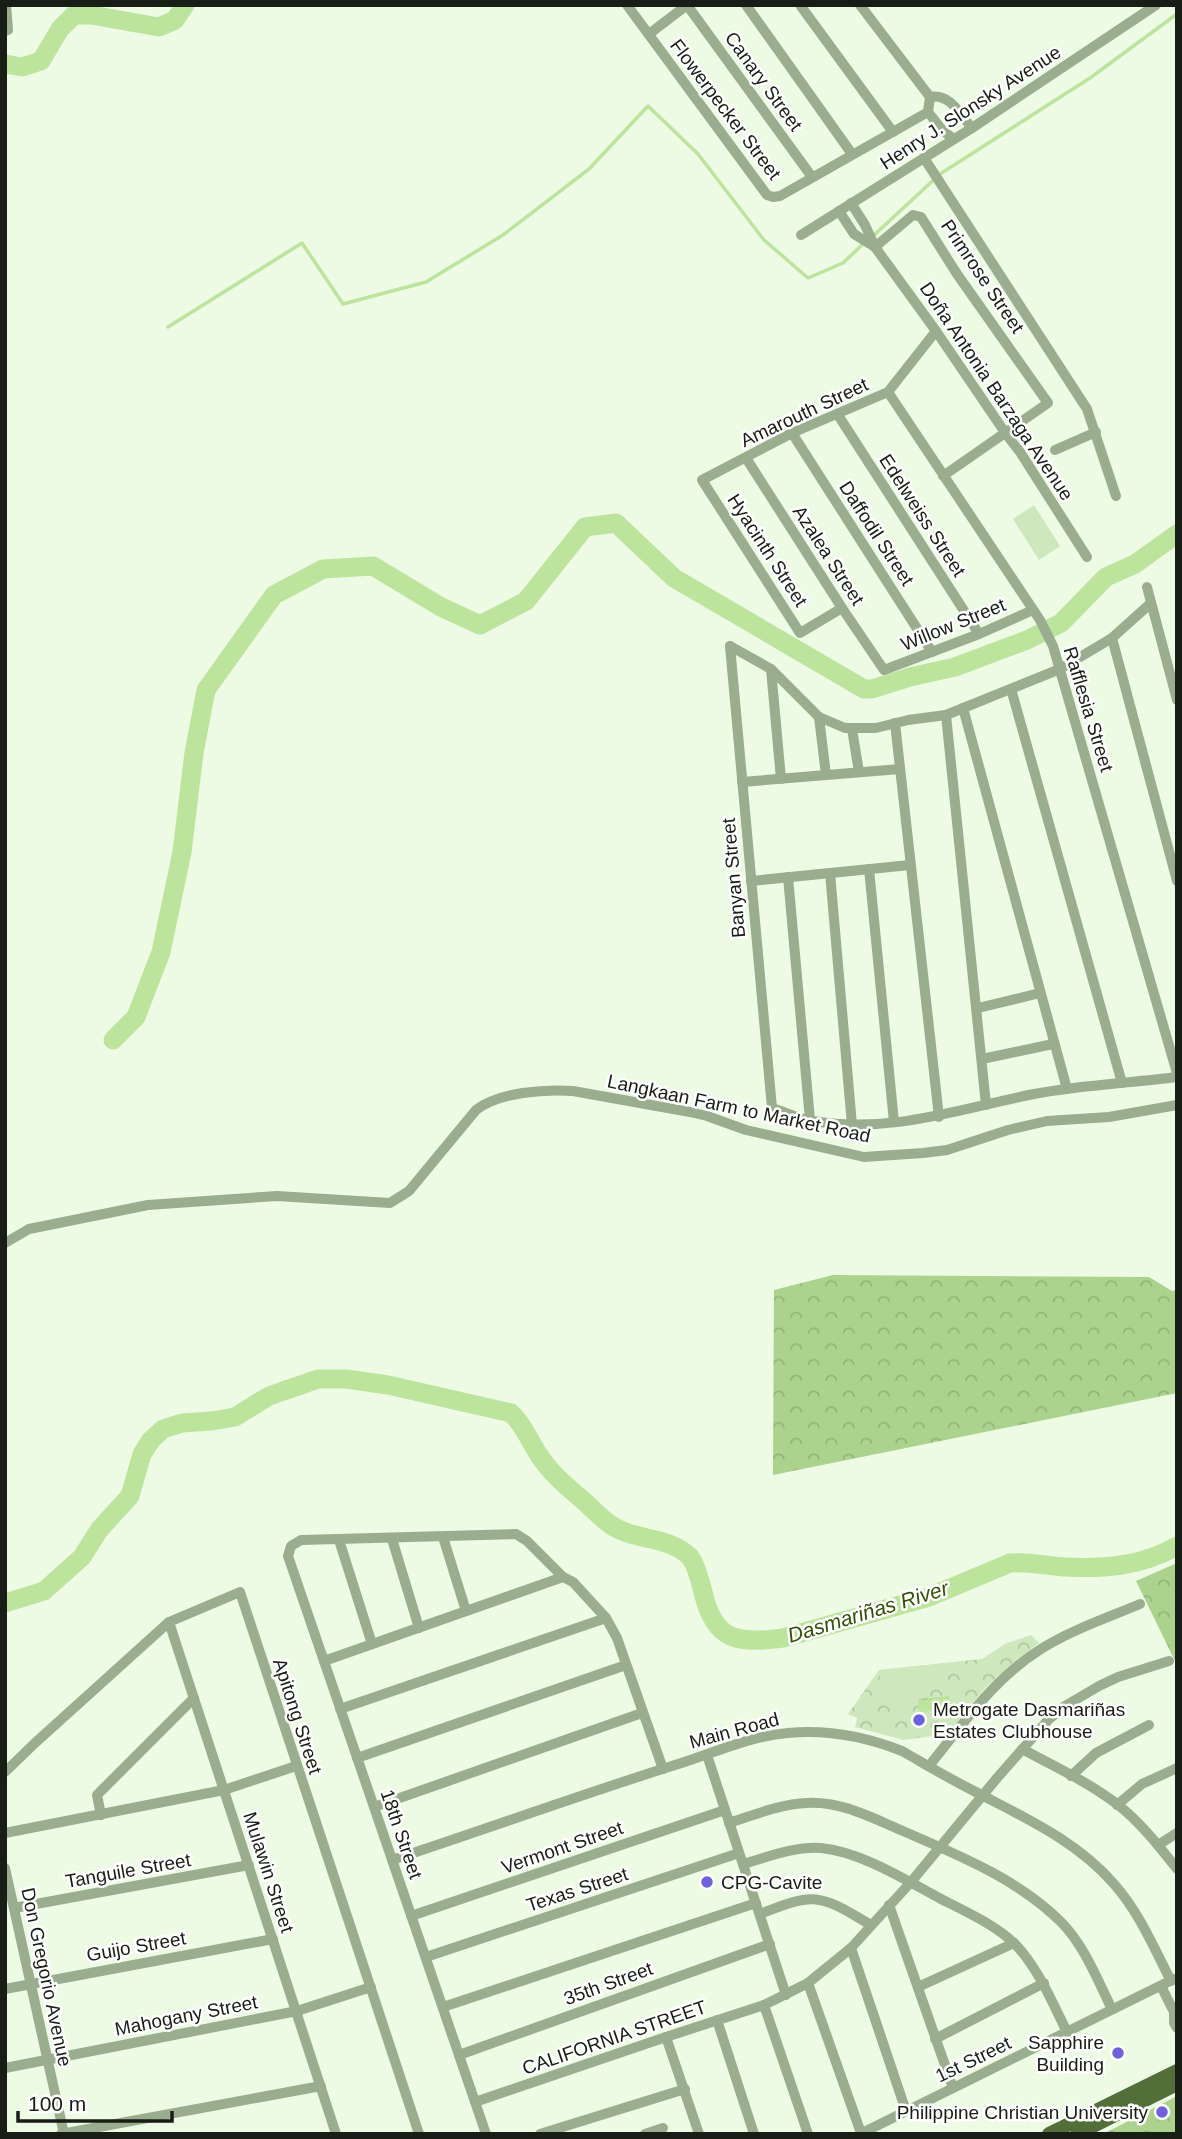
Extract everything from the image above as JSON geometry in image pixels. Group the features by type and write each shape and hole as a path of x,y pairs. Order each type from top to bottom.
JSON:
{"main road":[{"path":"1049,2134 1177,2071"},
{"path":"1077,2134 1177,2084"}],"street":[{"path":"7,31 6,6 15,5"},
{"name":"Flowerpecker Street","path":"627,5 767,195 780,196 812,177"},
{"path":"649,34 688,5"},
{"name":"Canary Street","path":"688,5 812,177"},
{"path":"746,5 852,154"},
{"path":"800,5 893,132"},
{"path":"860,5 930,97 928,111 943,131 954,139"},
{"name":"Henry J. Slonsky Avenue","path":"801,235 972,128 1156,5"},
{"path":"930,97 942,96 953,104 972,128"},
{"path":"812,177 928,111"},
{"path":"924,158 1087,409 1116,496"},
{"name":"Doña Antonia Barzaga Avenue","path":"851,204 875,247 1020,452 1087,557"},
{"name":"Doña Antonia Barzaga Avenue","path":"839,211 854,234 875,247"},
{"name":"Primrose Street","path":"875,247 906,219 913,215 921,216 957,274 1048,403 1006,434"},
{"name":"Amarouth Street","path":"702,480 792,433 888,392 936,331"},
{"name":"Rafflesia Street","path":"888,392 1037,615 1053,646 1177,1075"},
{"name":"Edelweiss Street","path":"838,415 979,634"},
{"path":"1055,450 1096,432"},
{"name":"Daffodil Street","path":"792,433 932,652"},
{"path":"943,476 1006,434"},
{"name":"Azalea Street","path":"746,458 884,670"},
{"name":"Hyacinth Street","path":"702,480 800,634 842,608"},
{"path":"1147,587 1177,700"},
{"path":"771,669 819,717 852,729 876,729 895,723 946,715 1060,669 1112,638 1151,603"},
{"name":"Willow Street","path":"884,670 1037,615"},
{"path":"1112,638 1177,881"},
{"name":"Banyan Street","path":"771,669 730,646 772,1108 810,1120"},
{"path":"771,669 781,779"},
{"path":"1011,689 1122,1083"},
{"path":"963,708 1067,1089"},
{"path":"946,715 986,1105"},
{"path":"819,717 826,775"},
{"path":"895,723 939,1116"},
{"path":"852,729 859,772"},
{"path":"742,782 900,769"},
{"path":"751,881 911,864"},
{"path":"869,869 894,1122"},
{"path":"830,873 852,1125"},
{"path":"788,877 810,1120 852,1125 894,1122 939,1116 1035,1094 1177,1075"},
{"path":"978,1008 1040,993"},
{"path":"982,1059 1053,1044"},
{"name":"Langkaan Farm to Market Road","path":"5,1243 29,1229 148,1205 277,1196 390,1203 410,1191 484,1103 496,1098 556,1090 690,1112 746,1130 864,1157 947,1150 1008,1130 1047,1121 1109,1117 1177,1105"},
{"path":"372,1644 339,1541 516,1534 527,1541 563,1577 573,1582 606,1618 617,1638 663,1769"},
{"path":"443,1537 466,1611"},
{"path":"392,1539 419,1628"},
{"name":"18th Street","path":"339,1541 301,1540 291,1546 288,1556 486,2134"},
{"path":"324,1661 563,1577"},
{"name":"Apitong Street","path":"5,1772 169,1622 240,1592 419,2134"},
{"path":"929,1766 980,1702 1028,1657 1061,1638 1140,1604"},
{"path":"340,1709 606,1618"},
{"name":"Mulawin Street","path":"169,1622 337,2134"},
{"path":"861,2133 808,1983 850,1948 911,1882 1049,1719 1083,1695 1118,1677 1169,1661"},
{"path":"357,1758 626,1665"},
{"path":"101,1815 97,1795 194,1698"},
{"path":"374,1807 642,1713"},
{"path":"1071,1776 1096,1753 1149,1725"},
{"name":"Main Road","path":"392,1860 764,1737 820,1731 848,1734 882,1743 929,1766 1059,1837 1096,1865 1115,1884 1140,1920 1169,1982 1177,2028"},
{"path":"1022,1749 1117,1805 1158,1844 1177,1869"},
{"path":"707,1755 786,1994"},
{"path":"5,1833 224,1790 296,1766"},
{"path":"1117,1805 1142,1784 1177,1768"},
{"path":"729,1823 786,1805 829,1804 867,1814 942,1848 1033,1897 1062,1923 1084,1953 1112,2009"},
{"name":"Vermont Street","path":"411,1916 725,1810"},
{"path":"1158,1844 1177,1833"},
{"name":"Texas Street","path":"426,1957 741,1859 820,1848 864,1860 911,1882 969,1913 1014,1943 1044,1983 1067,2032"},
{"name":"Tanguile Street","path":"14,1908 249,1866"},
{"name":"Don Gregorio Avenue","path":"5,1868 63,2134"},
{"path":"760,1914 802,1900 816,1899 831,1903 871,1925"},
{"path":"443,2007 756,1903"},
{"path":"889,1905 953,2088"},
{"name":"Guijo Street","path":"5,1989 273,1939"},
{"path":"918,1987 1014,1943"},
{"name":"35th Street","path":"459,2055 770,1944"},
{"path":"850,1948 906,2111"},
{"name":"1st Street","path":"861,2133 1169,1982"},
{"name":"CALIFORNIA STREET","path":"475,2102 764,2006 808,1983"},
{"path":"935,2039 1044,1983"},
{"name":"Mahogany Street","path":"5,2068 296,2011 371,1987"},
{"path":"764,2006 808,2134"},
{"path":"717,2020 754,2134"},
{"path":"666,2037 699,2134"},
{"path":"63,2134 321,2086"},
{"path":"540,2134 685,2089"},
{"path":"645,2134 663,2128"}],"green space":[{"path":"1034,505 1060,546 1039,560 1013,519"},
{"path":"833,1275 1149,1277 1172,1291 1177,1290 1177,1393 773,1475 774,1290"},
{"path":"1177,1563 1177,1665 1136,1581"},
{"path":"1031,1635 1039,1643 985,1688 947,1734 904,1740 855,1727 857,1718 848,1714 879,1670 982,1659 1005,1644"},
{"path":"926,1665 929,1694 882,1698 879,1670"},
{"name":"Philippine Christian University","path":"1177,2096 1177,2134 1103,2134"}],"water":[{"path":"949,1696 950,1708 919,1712 918,1699"}],"waterway":[{"path":"5,64 22,67 41,61 60,29 74,15 91,15 159,27 175,20 185,5"},
{"path":"872,237 940,174 1090,78 1177,14"},
{"path":"168,327 302,243 343,304 426,282 503,235 589,169 648,106 698,154 764,240 808,278 843,263 863,244"},
{"path":"113,1040 136,1017 161,952 182,852 194,753 206,690 274,595 323,569 373,566 441,607 480,625 526,601 585,527 616,523 674,578 864,689 872,689 955,667 1027,640 1061,623 1106,577 1135,564 1177,534"},
{"name":"Dasmariñas River","path":"5,1603 44,1591 82,1557 99,1530 130,1496 142,1454 151,1440 163,1429 182,1423 235,1417 269,1396 318,1379 346,1379 388,1385 511,1413 551,1471 604,1520 630,1534 672,1545 690,1557 714,1621 721,1630 740,1639 783,1638 929,1597 1010,1563 1109,1567 1150,1558 1177,1546"}],"place":[{"name":"Metrogate Dasmariñas Estates Clubhouse","path":"919,1720"},
{"name":"CPG-Cavite","path":"707,1882"},
{"name":"Sapphire Building","path":"1118,2053"},
{"name":"Philippine Christian University","path":"1162,2112"}]}
